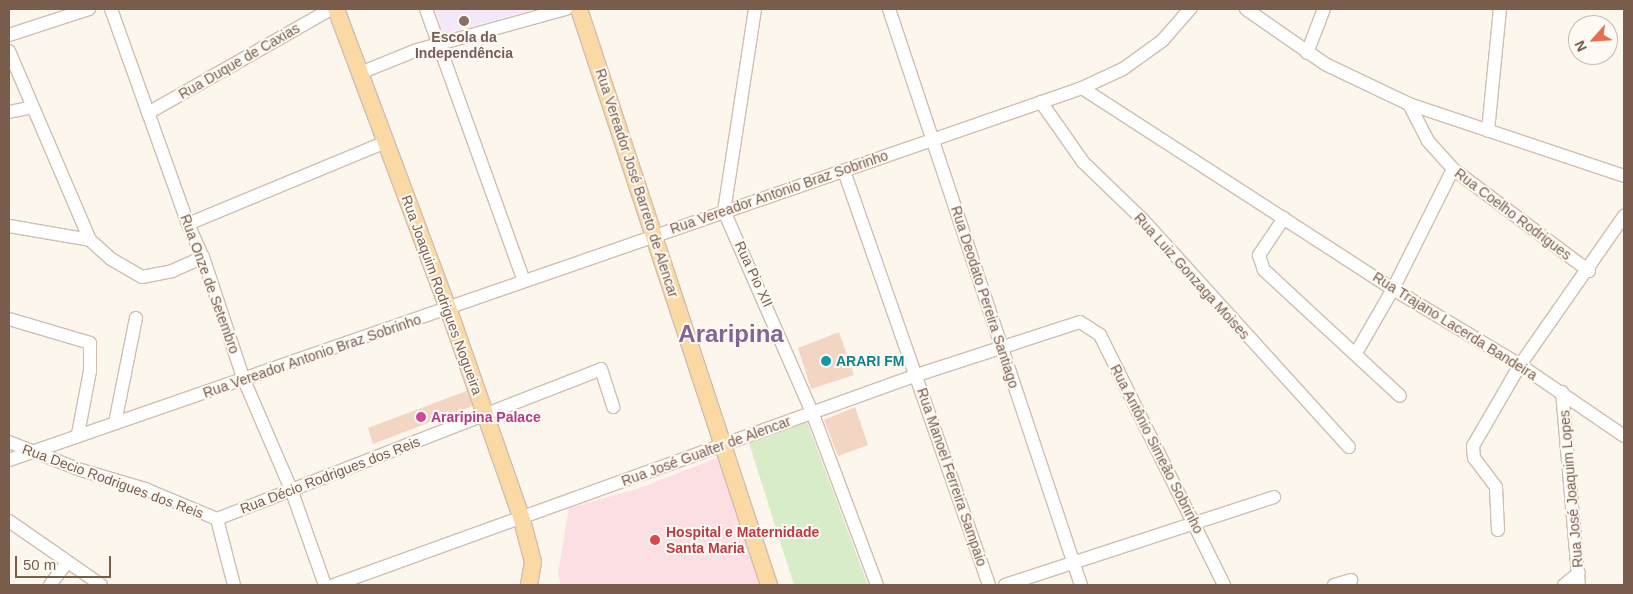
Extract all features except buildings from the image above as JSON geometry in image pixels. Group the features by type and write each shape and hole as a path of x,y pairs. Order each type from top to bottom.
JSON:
{"main road":[{"name":"Rua Joaquim Rodrigues Nogueira","path":"336,9 448,308 521,516 533,562 529,585"},
{"name":"Rua Vereador José Barreto de Alencar","path":"579,9 769,585"}],"street":[{"path":"9,35 89,9"},
{"name":"Rua Onze de Setembro","path":"111,9 188,224 202,257 244,380 291,489 325,585"},
{"name":"Rua Duque de Caxias","path":"148,113 331,9"},
{"path":"426,9 524,281"},
{"path":"360,73 438,44 566,9"},
{"path":"724,211 755,9"},
{"name":"Rua Deodato Pereira Santiago","path":"889,9 1081,585"},
{"name":"Rua Vereador Antonio Braz Sobrinho","path":"9,460 78,434 244,380 654,235 1082,88 1123,69 1162,41 1190,9"},
{"path":"1246,9 1307,53 1409,104 1624,176"},
{"path":"1307,53 1324,9"},
{"path":"1488,131 1500,9"},
{"path":"9,51 90,240 111,259 142,277 172,271 202,257"},
{"name":"Rua Trajano Lacerda Bandeira","path":"1082,88 1393,289 1562,392 1624,436"},
{"name":"Rua Luiz Gonzaga Moises","path":"1041,102 1083,162 1144,221 1349,447"},
{"name":"Rua Coelho Rodrigues","path":"1409,104 1428,141 1453,169 1589,271"},
{"path":"9,112 32,107"},
{"path":"188,224 386,142"},
{"path":"1356,353 1393,289 1453,169"},
{"name":"Rua Manoel Ferreira Sampaio","path":"844,170 917,374 988,585"},
{"name":"Rua Pio XII","path":"724,211 812,412 877,585"},
{"path":"1498,530 1496,487 1474,458 1473,446 1520,366 1589,271 1624,216"},
{"path":"1284,218 1262,249 1260,262 1400,396"},
{"path":"9,226 90,240"},
{"path":"115,423 136,318"},
{"path":"9,319 90,343 92,353 90,371 78,434"},
{"name":"Rua José Gualter de Alencar","path":"334,585 917,374 1080,322"},
{"name":"Rua Antônio Simeão Sobrinho","path":"1080,322 1100,335 1224,585"},
{"name":"Rua Décio Rodrigues dos Reis","path":"217,519 601,369 613,407"},
{"name":"Rua José Joaquim Lopes","path":"1562,392 1579,579"},
{"name":"Rua Decio Rodrigues dos Reis","path":"9,442 29,452 145,489 217,519"},
{"path":"1005,585 1073,561 1274,497"},
{"path":"217,519 234,585"},
{"path":"9,521 66,564 101,585"},
{"path":"50,585 66,564"},
{"path":"1564,585 1579,579"},
{"path":"1334,585 1351,580"}],"shaded area":[{"name":"Escola da Independência","path":"435,9 535,9 443,34"},
{"name":"Hospital e Maternidade Santa Maria","path":"719,457 761,585 561,585 558,573 569,508 640,488"}],"green space":[{"path":"807,422 868,585 794,585 749,443"}],"place":[{"name":"Escola da Independência","path":"464,21"},
{"name":"ARARI FM","path":"826,361"},
{"name":"Araripina Palace","path":"421,417"},
{"name":"Hospital e Maternidade Santa Maria","path":"655,540"}],"district":[{"name":"Araripina","path":"731,334"}]}
